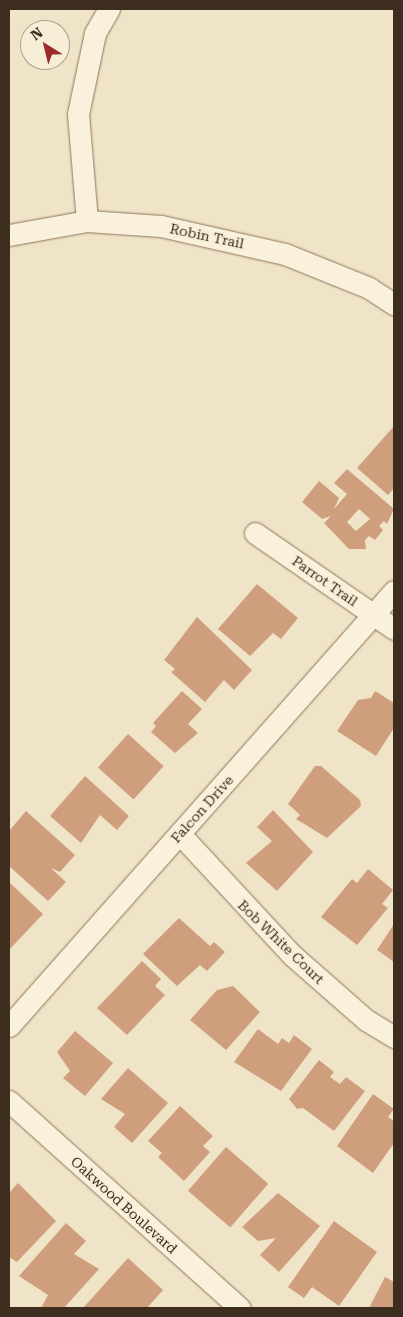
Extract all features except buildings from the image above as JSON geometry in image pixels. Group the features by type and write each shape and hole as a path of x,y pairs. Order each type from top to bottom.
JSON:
{"street":[{"path":"87,221 78,114 95,33 109,9"},
{"name":"Robin Trail","path":"9,235 87,221 161,226 285,254 370,288 394,304"},
{"name":"Parrot Trail","path":"255,533 394,629"},
{"name":"Falcon Drive","path":"9,1026 394,591"},
{"name":"Bob White Court","path":"180,834 292,955 366,1020 394,1037"},
{"name":"Oakwood Boulevard","path":"9,1101 240,1308"}]}
